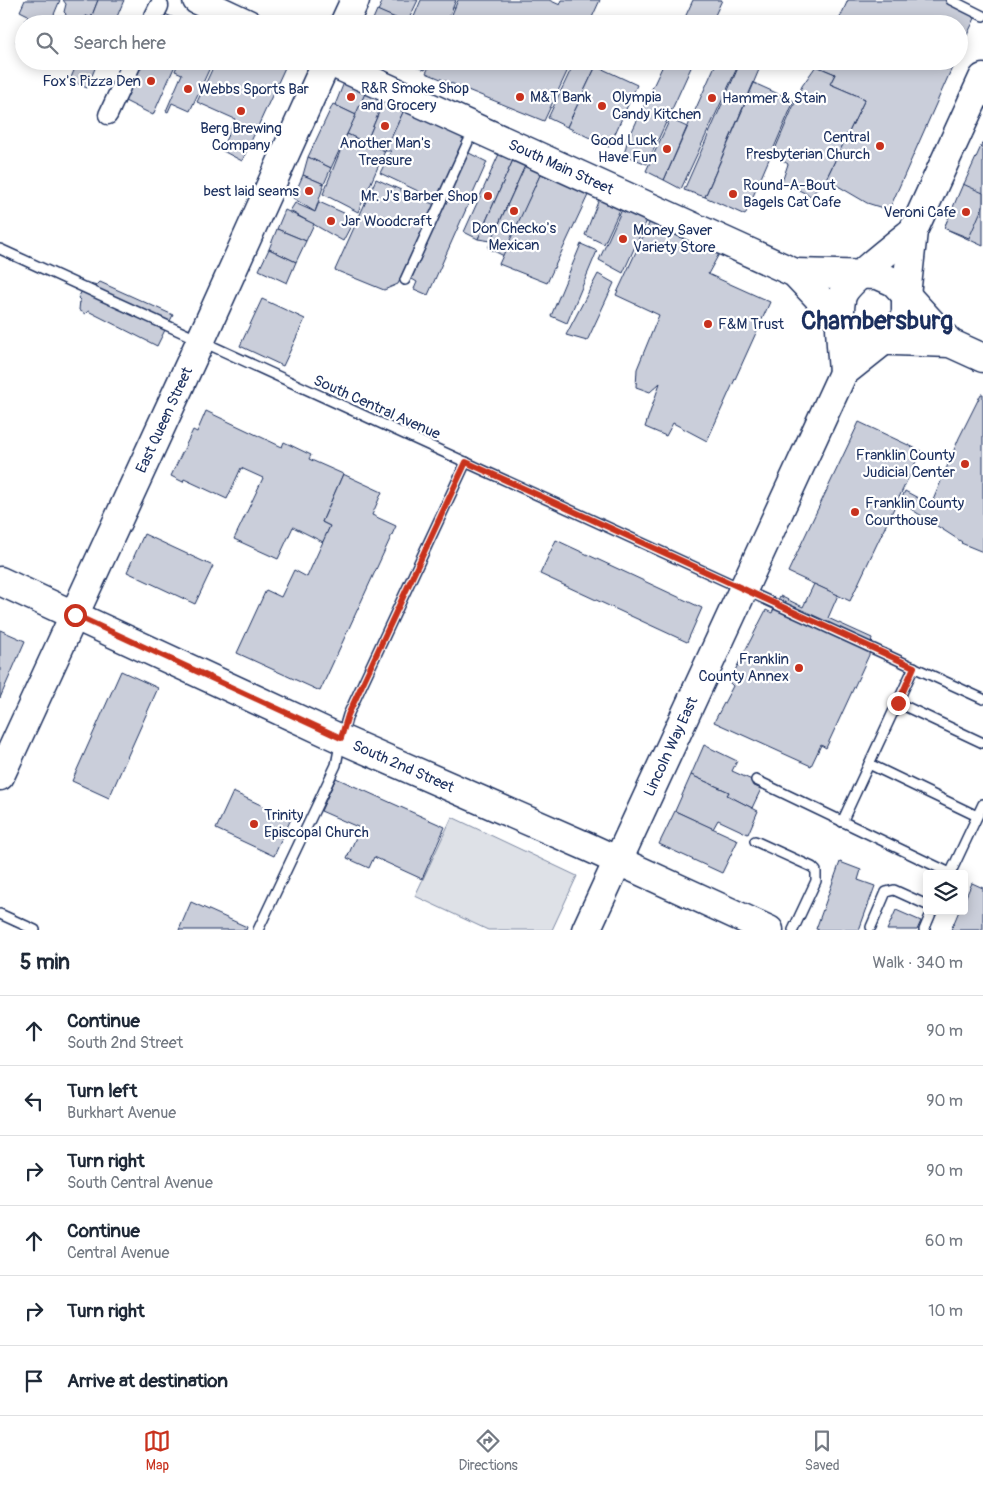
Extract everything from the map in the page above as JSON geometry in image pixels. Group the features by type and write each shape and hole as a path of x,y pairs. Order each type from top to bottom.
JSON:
{"main road":[{"path":"197,0 229,15"},
{"path":"348,15 355,0"},
{"name":"East Queen Street","path":"0,776 323,70"},
{"name":"South Main Street","path":"347,70 795,273 841,321"},
{"path":"884,341 899,328 906,312 912,231 983,78"},
{"path":"912,231 854,280 843,293 841,321 859,338 884,341 950,343 983,358"},
{"name":"South Main Street","path":"795,273 861,275"},
{"path":"861,275 878,275 894,282 950,343"},
{"name":"Lincoln Way East","path":"586,930 843,372 841,321"},
{"name":"Lincoln Way East","path":"843,372 884,341"},
{"name":"South 2nd Street","path":"0,581 341,738 769,930"}],"street":[{"path":"154,15 159,6"},
{"path":"108,115 129,70"}],"lane":[{"path":"951,0 983,16"},
{"path":"405,280 468,142"},
{"name":"South Central Avenue","path":"0,249 983,699"},
{"path":"258,930 336,765 348,715 466,462"},
{"path":"842,822 914,667"},
{"path":"898,703 983,743"},
{"path":"869,764 977,816"},
{"path":"756,780 944,870"},
{"path":"951,870 983,804"},
{"path":"755,841 812,867 816,872 816,881 793,930"},
{"path":"871,928 886,892 890,890 923,903"},
{"path":"0,914 35,930"},
{"path":"924,930 930,915"}],"shaded area":[{"path":"452,817 577,876 552,930 488,930 415,896"}],"building":[{"path":"25,0 60,0 54,15 28,15 20,11"},
{"path":"63,0 98,0 92,15 66,15 64,12 66,4"},
{"path":"98,0 124,0 118,15 92,15"},
{"path":"383,0 418,0 411,15 388,15 378,11"},
{"path":"421,0 456,0 450,15 415,15"},
{"path":"458,0 549,0 560,5 562,0 600,0 593,15 452,15"},
{"path":"693,0 722,0 715,15 686,15"},
{"path":"848,0 947,0 977,14 968,33 968,15 841,15"},
{"path":"377,10 389,15 375,15"},
{"path":"74,70 94,70 87,88 70,80"},
{"name":"Fox's Pizza Den","path":"139,70 173,70 153,115 125,101"},
{"name":"Webbs Sports Bar","path":"209,70 190,111 172,103 168,112 166,111 182,74 175,71"},
{"name":"Berg Brewing Company","path":"212,70 284,70 242,161 221,150 235,119 197,102"},
{"name":"M&T Bank","path":"428,70 568,70 544,121 426,73"},
{"path":"571,70 594,70 567,127 548,118"},
{"name":"Olympia Candy Kitchen","path":"594,70 605,70 637,85 609,147 567,127"},
{"path":"661,70 690,70 647,164 624,155 627,142"},
{"name":"Hammer & Stain","path":"713,70 736,70 681,189 664,180"},
{"path":"737,70 759,70 705,197 684,190"},
{"path":"813,70 826,70 835,74 830,84 865,99 826,179 811,196 782,182 788,164 773,154 802,86"},
{"name":"Central Presbyterian Church","path":"826,70 951,70 889,210 867,203 826,179 865,99 830,84 835,74"},
{"name":"R&R Smoke Shop and Grocery","path":"345,80 367,89 356,115 335,105"},
{"path":"754,83 794,101 745,215 705,197"},
{"path":"367,89 385,98 366,143 347,134"},
{"name":"Another Man's Treasure","path":"385,98 405,108 385,151 366,143"},
{"path":"333,104 356,115 331,168 308,157"},
{"path":"405,108 467,137 437,200 380,173 391,151 385,151"},
{"name":"Good Luck Have Fun","path":"670,119 687,127 664,180 646,171"},
{"path":"347,134 385,151 358,212 323,194"},
{"name":"Veroni Cafe","path":"983,142 983,246 944,228"},
{"path":"461,149 487,162 428,295 414,289 417,282 405,275"},
{"name":"Mr. J's Barber Shop","path":"499,154 513,160 478,239 464,232"},
{"path":"308,157 331,168 324,184 303,175"},
{"path":"513,160 525,166 491,241 478,239"},
{"name":"Don Checko's Mexican","path":"525,166 541,173 504,256 488,248"},
{"path":"541,173 589,193 547,283 499,264"},
{"name":"best laid seams","path":"303,175 324,184 315,212 293,198"},
{"path":"376,179 435,205 398,284 384,290 335,270"},
{"name":"Veroni Cafe","path":"963,184 983,193 983,206 969,238 944,228"},
{"path":"601,194 623,203 604,244 585,235"},
{"name":"Jar Woodcraft","path":"319,202 355,218 343,241 290,211 295,203 315,212"},
{"name":"Money Saver Variety Store","path":"624,205 648,218 623,273 599,260"},
{"path":"285,210 314,224 306,241 277,229"},
{"name":"F&M Trust","path":"653,215 715,244 719,254 708,274 770,302 707,441 673,423 666,436 645,427 660,383 650,392 636,387 637,369 659,315 616,295"},
{"path":"277,229 306,241 296,262 269,249"},
{"path":"581,244 597,251 567,323 551,316"},
{"path":"269,249 296,262 287,283 259,270"},
{"path":"598,274 614,283 587,341 566,335"},
{"path":"86,282 97,285 100,282 173,315 168,325 85,287"},
{"path":"83,289 166,328 157,346 88,311 85,314 79,310 80,300 78,298"},
{"path":"262,299 305,319 283,366 240,346"},
{"name":"Franklin County Judicial Center","path":"981,394 983,394 983,552 961,543 900,502 905,491 931,505 959,438"},
{"path":"206,411 282,447 284,442 311,455 309,459 343,474 322,522 330,526 323,542 293,527 278,559 234,539 263,478 241,468 227,499 184,479 183,482 171,476 193,430 197,432"},
{"name":"Franklin County Courthouse","path":"859,422 921,451 850,601 788,572"},
{"path":"343,474 382,492 372,515 396,526 320,691 237,653 266,590 281,597 294,570 307,577 330,526 322,522"},
{"path":"144,534 213,566 195,604 127,572"},
{"path":"556,540 702,608 687,642 540,574"},
{"name":"Franklin County Annex","path":"814,584 838,595 828,618 872,638 869,655 826,748 821,745 811,766 714,722 733,686 729,682 766,610 772,613 780,596 803,607"},
{"path":"0,630 25,641 0,698"},
{"path":"121,671 158,688 109,798 72,781"},
{"path":"704,745 737,761 732,771 754,781 752,785 761,789 752,808 727,795 729,792 691,775"},
{"path":"691,775 729,792 727,795 758,811 748,834 718,820 713,829 675,811"},
{"path":"336,778 445,827 422,879 374,857 369,868 347,858 360,828 321,811"},
{"name":"Trinity Episcopal Church","path":"233,792 291,819 274,856 216,829"},
{"path":"675,811 738,840 722,873 659,844"},
{"path":"840,862 861,870 858,880 875,886 859,930 816,929"},
{"path":"972,883 983,888 983,930 951,930 957,915 968,915 968,892"},
{"path":"191,902 247,927 246,930 179,930"},
{"path":"896,910 921,921 917,930 887,930"}],"place":[{"name":"Fox's Pizza Den","path":"151,81"},
{"name":"Webbs Sports Bar","path":"188,89"},
{"name":"R&R Smoke Shop and Grocery","path":"351,97"},
{"name":"M&T Bank","path":"520,97"},
{"name":"Hammer & Stain","path":"712,98"},
{"name":"Olympia Candy Kitchen","path":"602,106"},
{"name":"Berg Brewing Company","path":"241,111"},
{"name":"Another Man's Treasure","path":"385,126"},
{"name":"Central Presbyterian Church","path":"880,146"},
{"name":"Good Luck Have Fun","path":"667,149"},
{"name":"best laid seams","path":"309,191"},
{"name":"Round-A-Bout Bagels Cat Cafe","path":"733,194"},
{"name":"Mr. J's Barber Shop","path":"488,196"},
{"name":"Don Checko's Mexican","path":"514,211"},
{"name":"Veroni Cafe","path":"966,212"},
{"name":"Jar Woodcraft","path":"331,221"},
{"name":"Money Saver Variety Store","path":"623,239"},
{"name":"F&M Trust","path":"708,324"},
{"name":"Franklin County Judicial Center","path":"965,464"},
{"name":"Franklin County Courthouse","path":"855,512"},
{"name":"Franklin County Annex","path":"799,668"},
{"name":"Trinity Episcopal Church","path":"254,824"}],"district":[{"name":"Chambersburg","path":"877,320"}],"route":[{"path":"75,615 341,738 348,715 466,462 914,667 898,703"}]}
